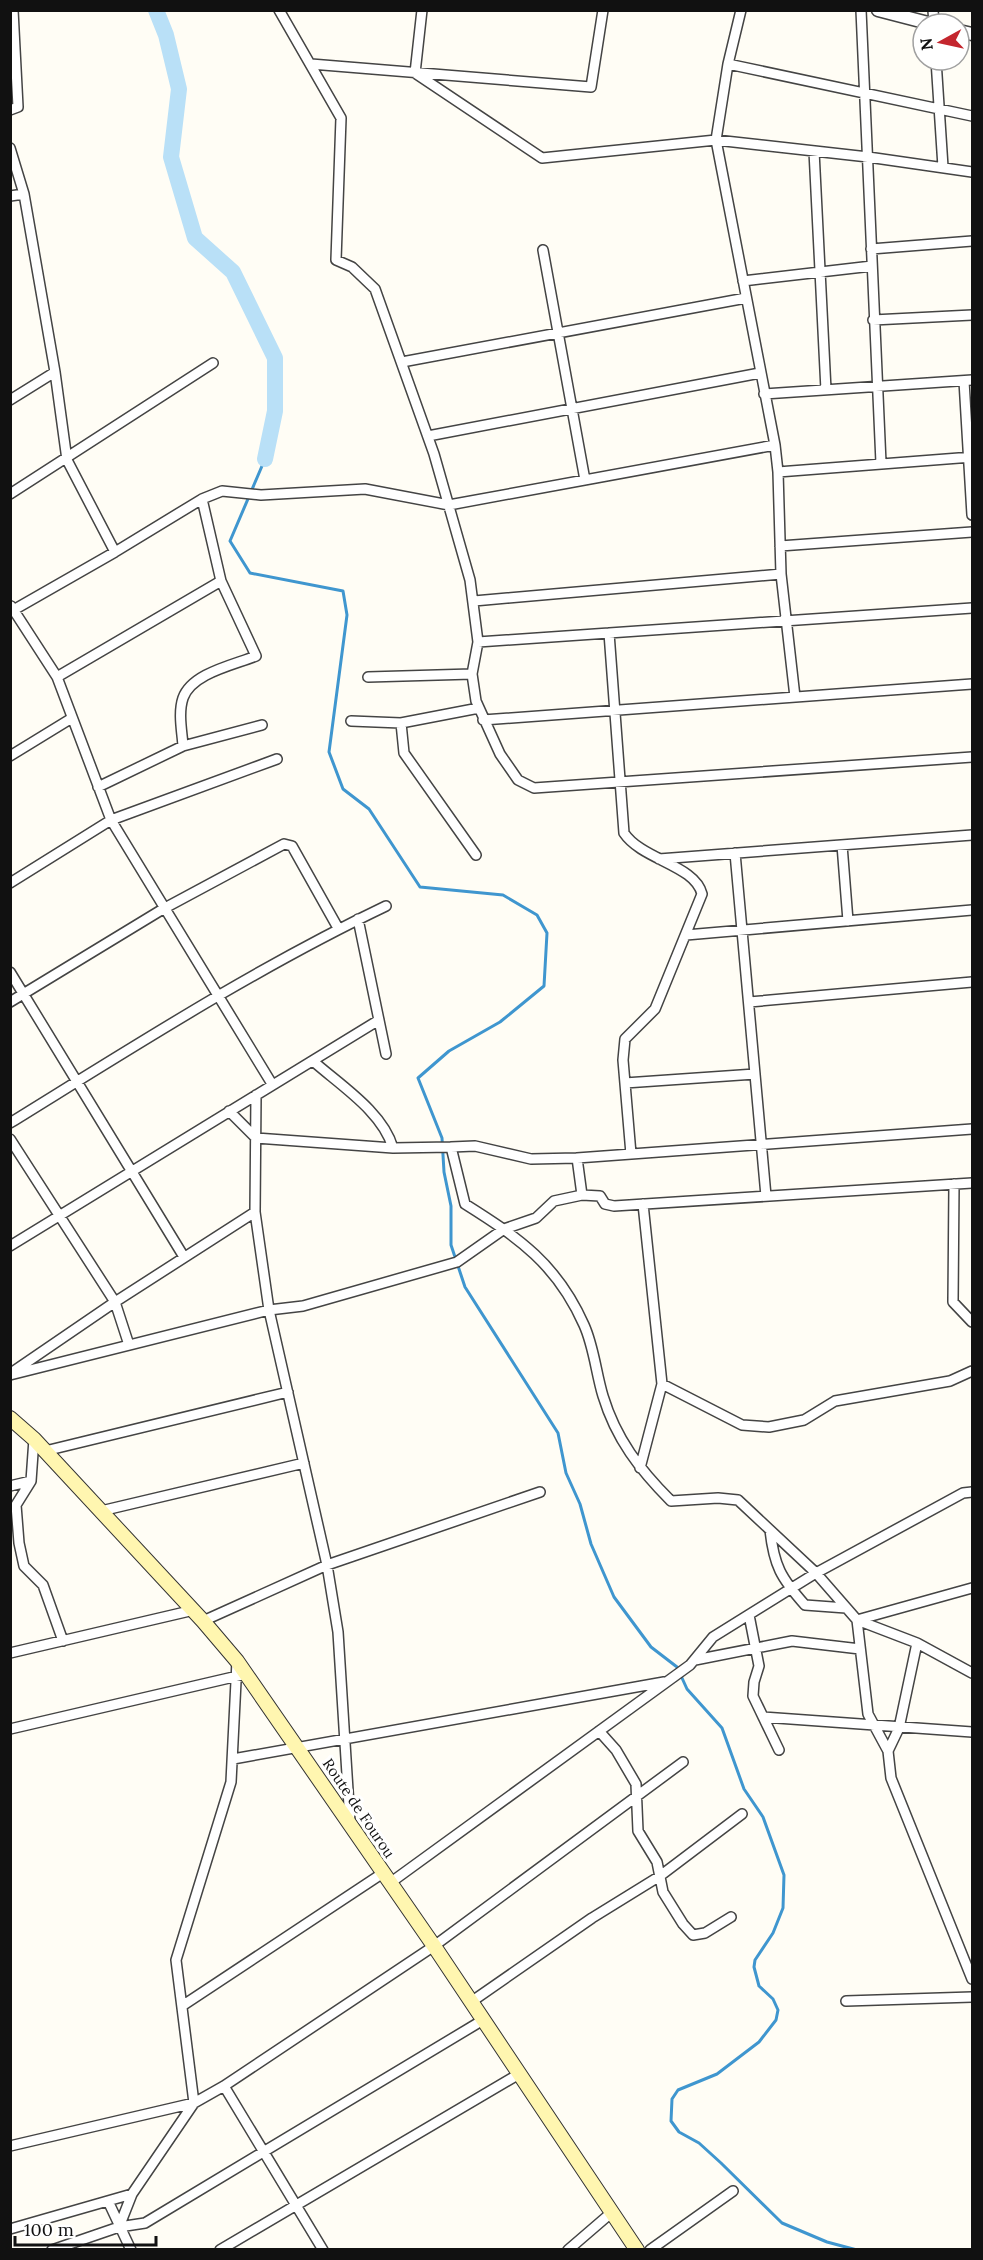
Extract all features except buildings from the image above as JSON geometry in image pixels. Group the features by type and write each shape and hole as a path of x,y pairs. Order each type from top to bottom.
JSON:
{"main road":[{"name":"Route de Fourou","path":"10,1418 34,1439 101,1510 198,1615 237,1661 241,1675 298,1747 637,2250"}],"street":[{"path":"10,110 18,107 13,10"},
{"path":"279,10 341,118 336,260 352,267 375,289 428,436 474,601 478,642 472,674 479,708 500,754 518,780 534,788 972,757"},
{"path":"415,73 422,10"},
{"path":"310,64 591,87 603,10"},
{"path":"741,10 728,64 716,140 775,445 781,574 795,697"},
{"path":"861,10 881,463"},
{"path":"878,10 911,18"},
{"path":"728,64 972,116"},
{"path":"937,72 943,167"},
{"path":"415,73 542,158 716,140 868,157 972,172"},
{"path":"10,148 24,194 55,372 67,460 115,552"},
{"path":"814,151 826,390"},
{"path":"10,196 24,194"},
{"path":"871,249 972,241"},
{"path":"543,250 585,480"},
{"path":"743,281 872,266"},
{"path":"402,363 746,298"},
{"path":"873,320 972,315"},
{"path":"10,494 67,460 213,363"},
{"path":"10,400 55,372"},
{"path":"428,436 760,374"},
{"path":"764,394 968,381 972,515"},
{"path":"272,1084 163,909 111,820 57,677 11,610 115,552 202,499 222,491 261,495 365,489 449,505 775,445"},
{"path":"778,472 971,457"},
{"path":"183,746 181,713 183,698 189,687 205,677 256,656 221,580 202,499"},
{"path":"780,546 972,532"},
{"path":"474,601 781,574"},
{"path":"57,677 221,580"},
{"path":"478,642 972,608"},
{"path":"609,633 624,833 632,844 700,884 702,894 655,1009 625,1039 625,1083 630,1154"},
{"path":"368,677 472,674"},
{"path":"483,720 972,684"},
{"path":"351,721 401,723 479,708"},
{"path":"10,756 72,718"},
{"path":"401,723 404,753 476,855"},
{"path":"98,787 183,746 262,725"},
{"path":"10,883 111,820 277,759"},
{"path":"659,859 972,835"},
{"path":"10,1002 163,909 284,844 292,846 338,928"},
{"path":"842,845 848,921"},
{"path":"735,853 766,1196"},
{"path":"10,1123 219,996 338,928 386,906"},
{"path":"686,935 972,910"},
{"path":"358,919 386,1054"},
{"path":"10,972 184,1257"},
{"path":"749,1002 972,982"},
{"path":"10,1246 379,1020"},
{"path":"313,1061 378,1119 389,1133 393,1148"},
{"path":"625,1083 755,1074"},
{"path":"256,1095 255,1212 269,1311 327,1565 338,1632 350,1825"},
{"path":"229,1111 256,1138 393,1148 432,1149 475,1146 531,1159 577,1158 972,1129"},
{"path":"10,1138 115,1302 129,1345"},
{"path":"450,1147 465,1204 533,1250 565,1291 585,1326 614,1430 640,1468 671,1501 718,1498 738,1500 816,1573 857,1620 917,1643 972,1673"},
{"path":"577,1158 582,1195"},
{"path":"10,1374 269,1311 303,1306 457,1263 504,1229 536,1218 554,1201 582,1195 600,1196 605,1204 614,1206 972,1183"},
{"path":"954,1184 953,1302 972,1322"},
{"path":"640,1468 662,1384 643,1204"},
{"path":"10,1374 115,1302 255,1212"},
{"path":"662,1384 742,1425 769,1427 804,1420 835,1401 950,1381 972,1371"},
{"path":"45,1451 288,1392"},
{"path":"34,1439 31,1481 16,1505 19,1543 24,1566 42,1586 63,1641"},
{"path":"101,1510 304,1463"},
{"path":"10,1486 31,1481"},
{"path":"10,1653 198,1615 327,1565 540,1492"},
{"path":"182,2006 386,1878 599,1731 685,1669 713,1637 816,1573 963,1493 972,1492"},
{"path":"770,1530 773,1557 781,1578 805,1605 846,1608"},
{"path":"857,1620 972,1588"},
{"path":"749,1615 758,1648 759,1666 753,1696 780,1750"},
{"path":"857,1620 868,1714 888,1751 891,1778 972,1979"},
{"path":"695,1660 792,1641 860,1649"},
{"path":"888,1751 899,1728 917,1643"},
{"path":"10,1729 241,1675 231,1782 176,1960 194,2103 132,2194 119,2227"},
{"path":"232,1759 671,1679"},
{"path":"763,1717 972,1732"},
{"path":"599,1731 624,1761 636,1784 638,1796 635,1811 638,1831 657,1862 663,1892 683,1924 693,1935 705,1933 731,1917"},
{"path":"10,2145 194,2103 224,2086 434,1946 683,1762"},
{"path":"471,2002 592,1918 660,1876 742,1814"},
{"path":"846,2001 972,1997"},
{"path":"52,2250 119,2227 145,2223 483,2020"},
{"path":"220,2250 519,2074"},
{"path":"224,2086 323,2250"},
{"path":"650,2250 733,2191"},
{"path":"10,2229 132,2194"},
{"path":"108,2201 131,2250"},
{"path":"568,2250 611,2213"}],"waterway":[{"path":"156,10 166,35 179,89 171,157 195,238 233,272 275,358 275,411 265,459"},
{"path":"265,459 230,541 250,573 343,591 347,615 329,752 343,789 369,809 420,887 503,895 537,915 547,933 544,986 500,1022 449,1051 418,1078 442,1138 444,1172 451,1206 451,1245 465,1287 558,1433 566,1473 580,1504 591,1544 614,1597 651,1647 677,1667 687,1689 722,1728 744,1789 763,1817 784,1875 783,1908 773,1933 755,1960 754,1967 759,1986 773,1999 778,2010 776,2020 759,2042 717,2074 678,2090 672,2099 671,2121 679,2132 699,2143 721,2163 782,2223 827,2242 857,2250"}]}
